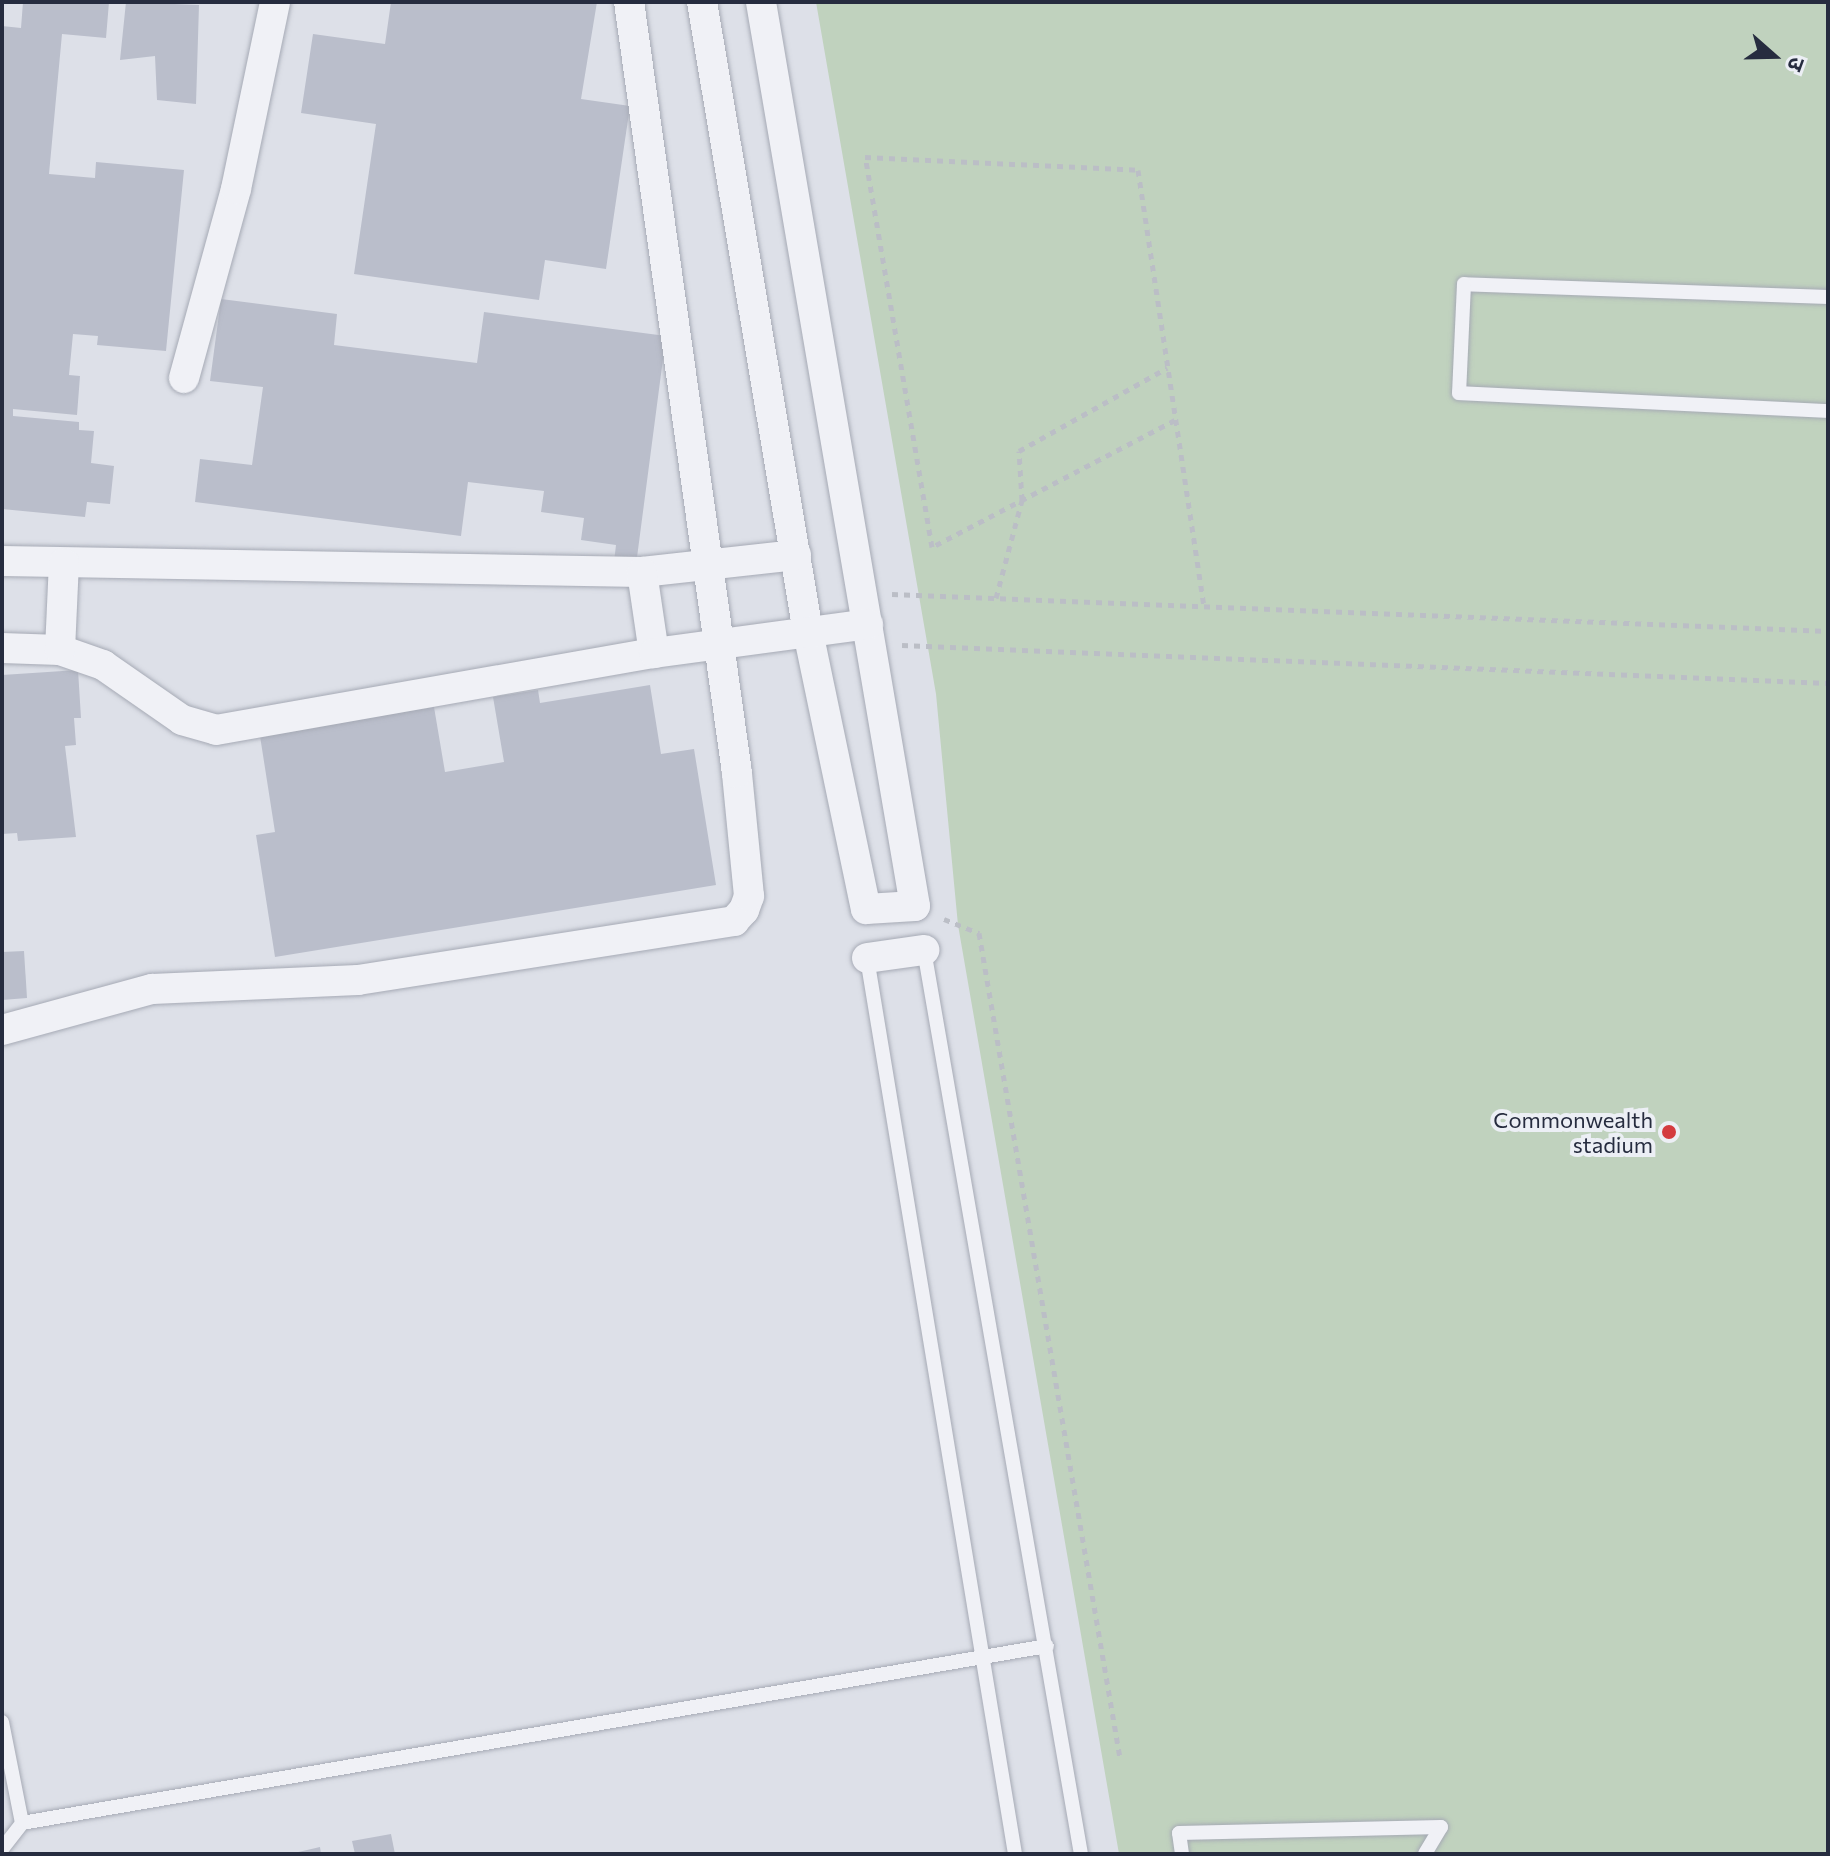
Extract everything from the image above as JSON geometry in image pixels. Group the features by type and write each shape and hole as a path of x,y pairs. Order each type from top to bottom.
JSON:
{"street":[{"path":"184,378 236,189 275,2"},
{"path":"2,1030 152,989 358,980 734,921 749,896 709,569 629,2"},
{"path":"702,2 808,632 866,909 915,906 761,2"},
{"path":"2,561 642,572 709,569 796,555"},
{"path":"60,650 64,563"},
{"path":"642,572 654,653"},
{"path":"2,648 60,650 103,665 182,720 216,730 654,653 808,632 870,634"},
{"path":"867,958 924,950"}],"lane":[{"path":"1828,297 1464,284 1459,393 1828,411"},
{"path":"924,950 1081,1854"},
{"path":"867,958 1015,1854"},
{"path":"2,1849 22,1823 1047,1646"},
{"path":"2,1722 22,1823"},
{"path":"1182,1854 1179,1833 1441,1827 1425,1854"}],"path":[{"path":"1175,420 932,547 865,157 1138,170 1204,606"},
{"path":"996,598 1022,500 1019,451 1167,368"},
{"path":"863,593 1828,631"},
{"path":"870,634 1828,683"},
{"path":"915,906 979,933 1120,1758"}],"green space":[{"path":"816,2 1828,2 1828,1854 1119,1854 958,925 936,694"}],"building":[{"path":"23,2 109,2 106,38 62,34 49,174 95,178 96,162 184,170 166,351 97,345 98,336 73,334 69,375 80,376 77,415 13,409 13,416 79,422 79,430 94,431 91,463 114,466 110,504 87,502 85,517 2,509 2,26 21,28"},
{"path":"126,2 199,5 196,104 157,100 155,56 120,60"},
{"path":"391,2 597,2 581,99 630,106 606,269 545,260 539,300 354,274 376,124 301,113 313,34 385,44"},
{"path":"221,299 337,314 334,345 477,363 484,312 666,336 636,565 614,562 616,545 581,540 584,518 541,512 544,491 468,482 461,536 195,502 200,459 252,465 263,387 210,381"},
{"path":"78,670 81,718 74,718 76,745 65,746 76,837 18,841 17,833 2,834 2,675"},
{"path":"650,685 661,754 694,749 716,885 275,957 256,835 275,832 260,736 434,707 445,772 504,762 493,697 538,690 540,703"},
{"path":"24,951 27,998 2,1000 2,952"},
{"path":"391,1834 395,1854 355,1854 352,1841"},
{"path":"320,1847 321,1854 294,1854 294,1853"}],"place":[{"name":"Commonwealth stadium","path":"1669,1132"}]}
